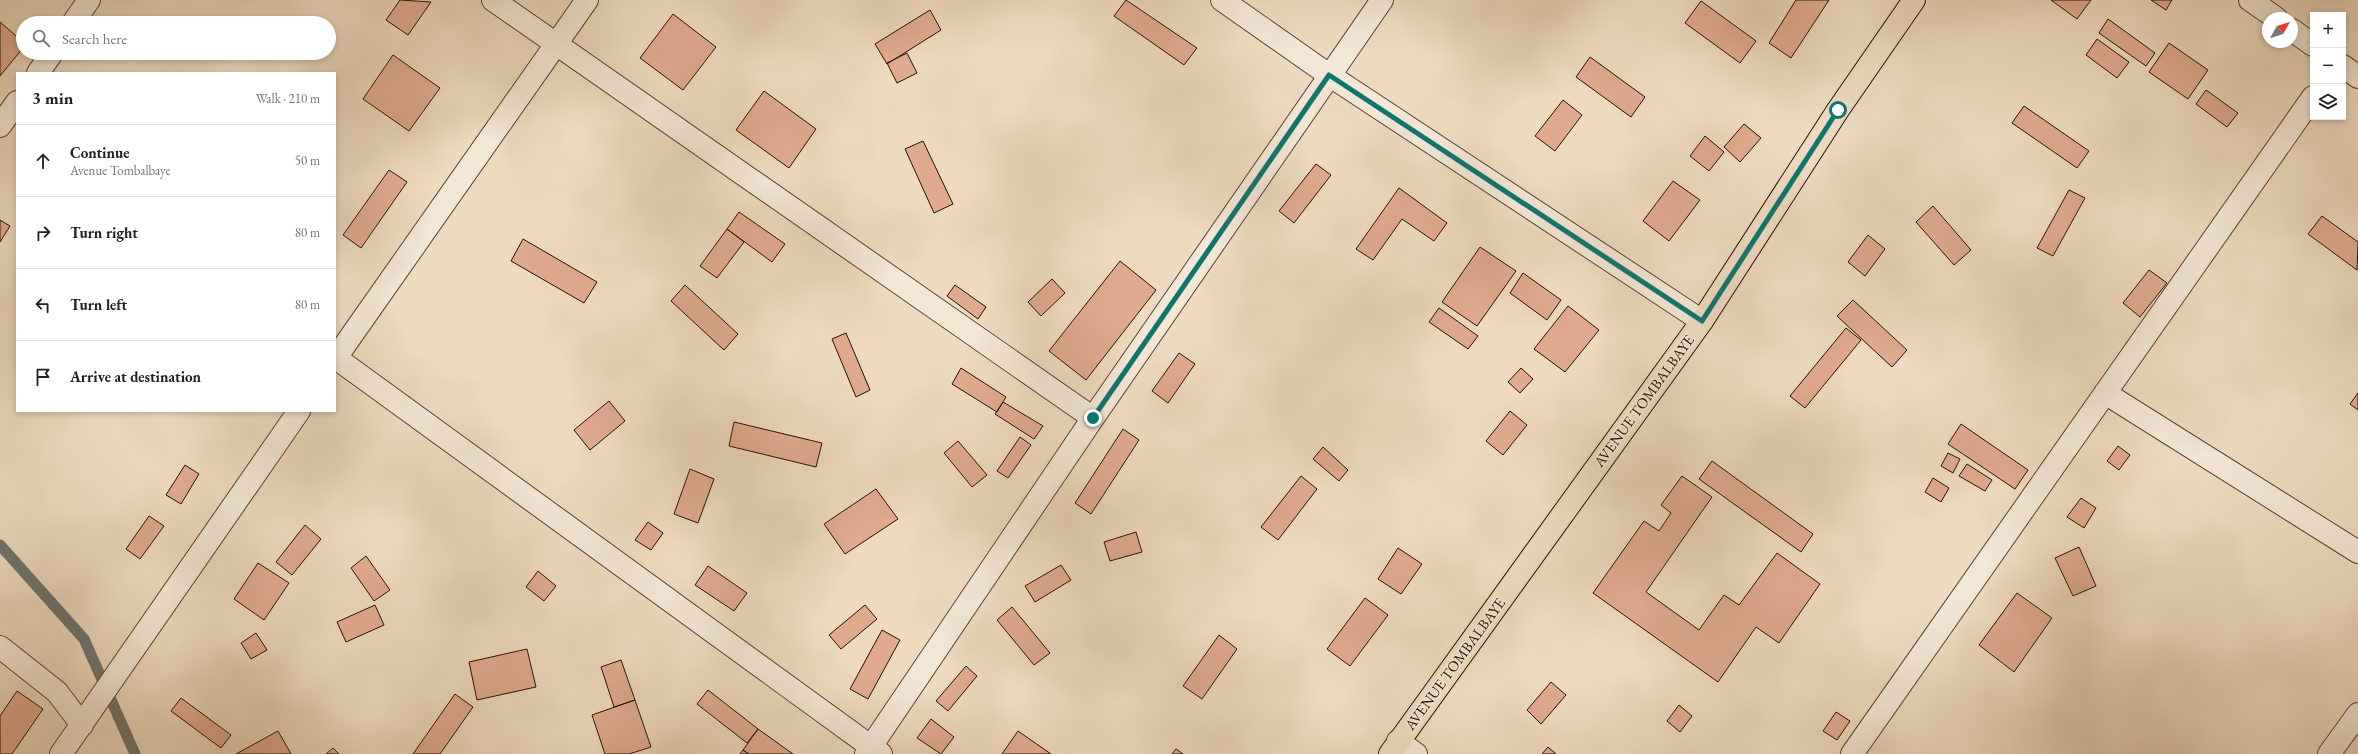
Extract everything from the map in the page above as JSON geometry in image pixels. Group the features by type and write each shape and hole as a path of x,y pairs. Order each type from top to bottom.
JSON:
{"main road":[{"name":"AVENUE TOMBALBAYE","path":"1394,748 1702,321 1838,110 1914,0"}],"street":[{"path":"78,16 89,0"},
{"path":"493,0 555,45 1093,418"},
{"path":"587,0 336,358 873,752 1093,418 1382,0"},
{"path":"1222,0 1329,75 1702,321"},
{"path":"2250,0 2267,12"},
{"path":"2298,34 2310,43"},
{"path":"39,72 47,60"},
{"path":"2346,68 2358,76"},
{"path":"1852,754 2310,101"},
{"path":"0,126 16,103"},
{"path":"2105,393 2358,552"},
{"path":"62,754 298,412"},
{"path":"0,647 87,717"},
{"path":"2329,754 2358,714"},
{"path":"1394,748 1416,754"}],"building":[{"path":"400,0 431,2 408,35 386,20"},
{"path":"1126,0 1197,48 1184,65 1114,16"},
{"path":"1796,0 1829,0 1791,58 1769,43"},
{"path":"2051,0 2091,0 2077,19"},
{"path":"2151,0 2172,0 2166,10"},
{"path":"1701,1 1756,41 1740,63 1685,23"},
{"path":"930,10 941,30 887,64 875,44"},
{"path":"673,14 716,47 683,90 640,58"},
{"path":"2108,19 2155,53 2146,66 2099,33"},
{"path":"0,22 16,36 16,57 0,76"},
{"path":"2097,39 2129,62 2117,78 2086,55"},
{"path":"2169,43 2208,70 2188,99 2149,72"},
{"path":"907,53 917,73 897,83 887,63"},
{"path":"393,55 440,88 409,131 363,99"},
{"path":"1590,57 1645,97 1631,117 1576,77"},
{"path":"2206,90 2238,113 2227,127 2196,104"},
{"path":"764,91 816,129 789,168 736,130"},
{"path":"1563,100 1582,115 1555,151 1535,136"},
{"path":"2024,106 2089,151 2077,168 2012,123"},
{"path":"1744,124 1761,138 1740,162 1724,147"},
{"path":"1705,136 1724,152 1709,171 1690,156"},
{"path":"923,141 953,204 934,213 905,149"},
{"path":"1316,164 1331,175 1294,223 1279,211"},
{"path":"389,170 407,182 361,248 343,235"},
{"path":"1673,181 1700,200 1669,241 1643,221"},
{"path":"1399,188 1447,223 1434,241 1402,219 1373,260 1356,249"},
{"path":"2069,190 2085,198 2053,256 2037,248"},
{"path":"1933,206 1971,250 1954,265 1916,222"},
{"path":"739,212 785,244 772,262 727,229"},
{"path":"2322,216 2358,242 2357,270 2308,234"},
{"path":"0,220 10,226 0,242"},
{"path":"727,229 744,242 717,278 700,266"},
{"path":"1868,235 1885,249 1865,276 1848,262"},
{"path":"523,239 597,282 584,303 511,261"},
{"path":"1480,247 1516,271 1477,326 1442,302"},
{"path":"1120,261 1156,290 1086,380 1049,351"},
{"path":"2149,270 2167,283 2140,317 2123,303"},
{"path":"1523,273 1561,300 1547,320 1510,293"},
{"path":"1052,279 1065,293 1041,316 1028,302"},
{"path":"685,285 738,334 724,350 671,301"},
{"path":"955,285 986,307 978,319 947,296"},
{"path":"1853,300 1907,350 1892,367 1837,316"},
{"path":"1568,306 1599,330 1565,372 1534,349"},
{"path":"1439,308 1478,336 1468,349 1429,322"},
{"path":"1846,328 1861,340 1805,408 1790,396"},
{"path":"846,333 870,390 856,397 832,339"},
{"path":"1179,353 1195,364 1168,403 1152,391"},
{"path":"961,368 1006,397 997,412 952,384"},
{"path":"1521,368 1533,379 1520,393 1508,382"},
{"path":"2358,393 2358,410 2350,404"},
{"path":"609,401 625,421 590,450 574,430"},
{"path":"1003,402 1043,426 1034,439 995,414"},
{"path":"1510,411 1527,425 1503,455 1486,441"},
{"path":"734,422 822,443 816,467 729,446"},
{"path":"1961,424 2028,470 2015,489 1948,444"},
{"path":"1123,429 1139,440 1091,514 1075,503"},
{"path":"1020,437 1031,445 1008,478 997,471"},
{"path":"958,441 987,475 972,487 944,453"},
{"path":"2118,446 2130,455 2119,470 2107,461"},
{"path":"1323,447 1348,470 1339,481 1313,459"},
{"path":"1948,453 1960,459 1953,473 1941,466"},
{"path":"1712,461 1813,534 1801,552 1699,479"},
{"path":"1967,464 1992,480 1985,491 1959,476"},
{"path":"185,465 199,474 181,504 166,495"},
{"path":"690,469 714,479 698,523 674,514"},
{"path":"1301,476 1317,489 1278,540 1261,527"},
{"path":"1682,476 1712,497 1646,592 1699,630 1724,595 1739,605 1777,553 1820,584 1779,643 1756,627 1718,682 1593,593 1644,521 1659,531 1671,513 1661,505"},
{"path":"1933,478 1949,488 1941,502 1925,492"},
{"path":"876,489 898,519 845,554 824,524"},
{"path":"2081,498 2096,508 2084,528 2067,517"},
{"path":"149,516 164,526 140,559 126,549"},
{"path":"648,522 663,533 651,550 635,540"},
{"path":"305,525 321,539 292,575 276,562"},
{"path":"1136,532 1142,552 1110,561 1104,542"},
{"path":"2079,547 2096,586 2073,596 2055,558"},
{"path":"1398,548 1422,564 1401,594 1378,579"},
{"path":"366,556 390,590 374,601 351,568"},
{"path":"258,563 289,583 264,620 234,599"},
{"path":"1061,565 1071,580 1035,602 1025,586"},
{"path":"708,566 747,593 734,611 695,585"},
{"path":"538,571 556,586 544,601 526,587"},
{"path":"2017,593 2052,618 2014,672 1979,645"},
{"path":"1365,598 1388,615 1350,666 1327,649"},
{"path":"375,605 384,625 346,642 337,622"},
{"path":"865,605 877,619 841,649 829,635"},
{"path":"1012,607 1050,653 1034,665 997,620"},
{"path":"882,630 900,640 868,699 850,689"},
{"path":"256,633 267,650 251,659 241,643"},
{"path":"1219,635 1237,649 1202,699 1183,686"},
{"path":"527,649 536,687 477,700 469,662"},
{"path":"621,660 635,700 614,707 601,667"},
{"path":"966,666 977,676 948,711 936,701"},
{"path":"1551,682 1566,695 1541,724 1527,710"},
{"path":"708,690 758,729 747,743 697,704"},
{"path":"17,691 43,709 12,754 0,754 0,716"},
{"path":"455,694 473,707 440,754 413,754"},
{"path":"181,698 231,735 221,748 171,711"},
{"path":"635,700 651,747 629,754 605,754 592,715"},
{"path":"1679,705 1692,716 1680,732 1667,721"},
{"path":"1836,712 1850,721 1837,740 1823,731"},
{"path":"931,719 954,737 941,754 917,738"},
{"path":"758,729 793,754 749,754 743,750"},
{"path":"278,731 291,754 236,754"},
{"path":"1018,731 1051,754 1002,754"},
{"path":"1548,747 1556,754 1542,754"},
{"path":"333,748 339,754 326,754"},
{"path":"1176,749 1183,754 1172,754"},
{"path":"743,750 748,754 740,754"}],"waterway":[{"path":"0,545 84,639 135,754"}],"route":[{"path":"1093,418 1329,75 1702,321 1838,110"}]}
